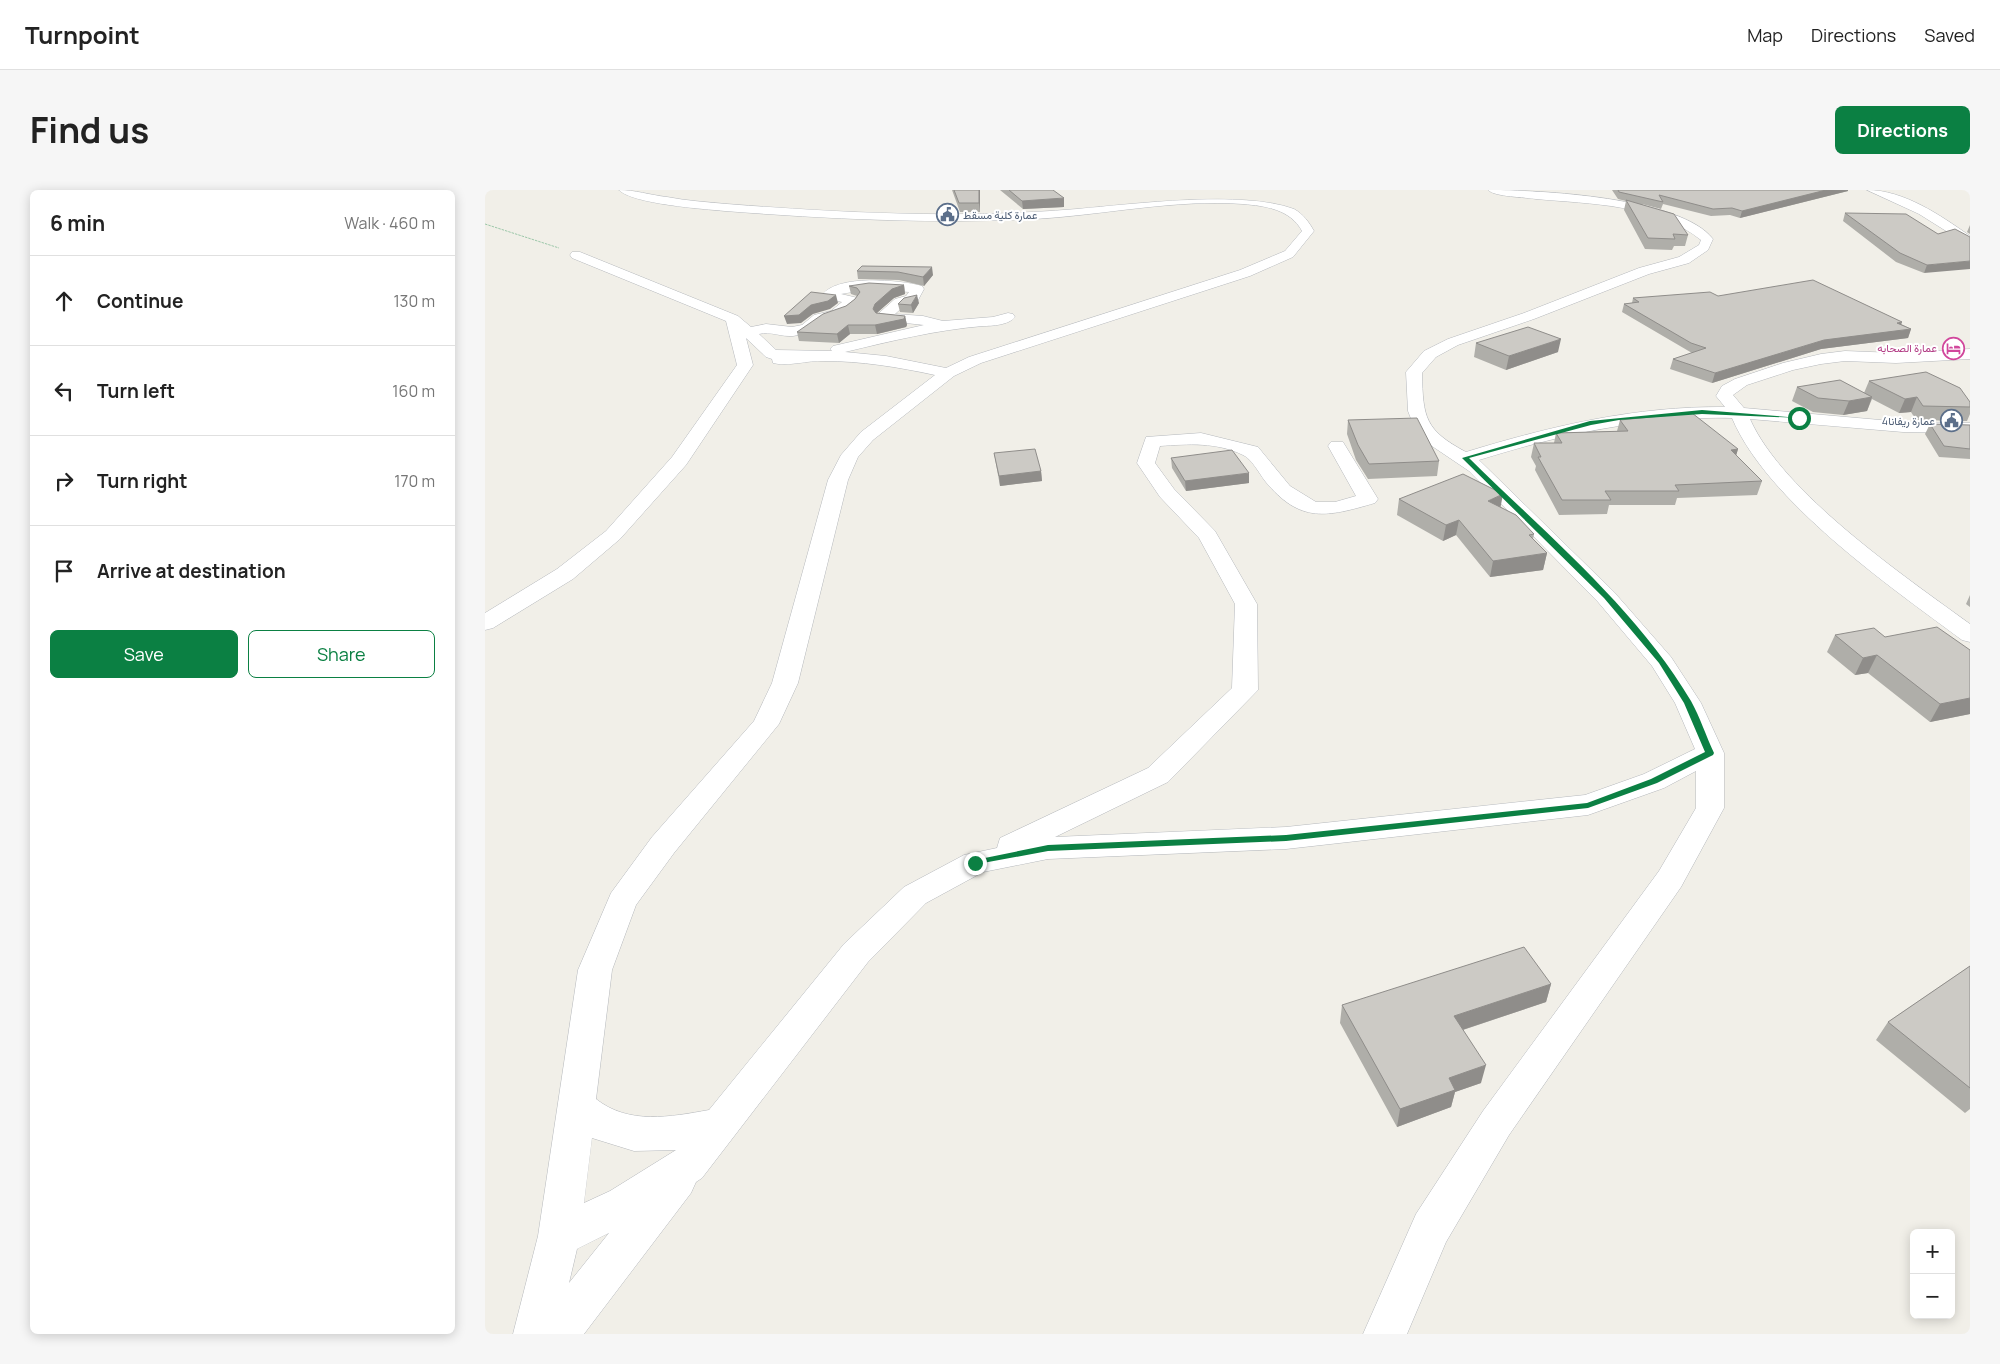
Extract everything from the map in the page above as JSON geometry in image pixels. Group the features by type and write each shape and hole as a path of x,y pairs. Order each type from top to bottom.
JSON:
{"street":[{"path":"535,1334 559,1236 595,970 622,901 663,845 766,724 785,684 838,480 850,455 867,436 948,373 975,360 1185,293 1289,254 1308,231 1304,221 1293,212 1269,205 1219,200 1076,212 963,218 848,216 726,208 639,196 624,190"},
{"path":"1385,1334 1431,1228 1496,1123 1670,878 1710,808 1710,753 1688,703 1662,662 1606,596 1465,458 1436,443 1423,430 1414,391 1414,372 1431,354 1453,342 1529,316 1644,271 1684,260 1698,252 1707,243 1707,239 1693,227 1648,210 1493,190"},
{"path":"1872,190 1889,195 1943,222 1970,242"},
{"path":"1269,205 1288,194"},
{"path":"576,254 733,319 772,354 879,361 948,373"},
{"path":"749,332 766,328 792,332 807,328 819,318 836,314 853,301 829,295 837,289 849,286 917,289 912,299 899,302 883,317 923,320 943,324"},
{"path":"821,357 830,351 943,324 994,321 1008,317"},
{"path":"733,319 754,364"},
{"path":"1970,354 1896,358 1845,356 1821,359 1741,382 1727,390 1724,396 1739,413 1745,432 1757,450 1797,495 1893,578 1970,635"},
{"path":"485,623 565,574 613,535 679,460 754,364 798,356"},
{"path":"1796,381 1896,358"},
{"path":"485,640 584,578 634,536 700,460 754,364"},
{"path":"1739,413 1747,401 1760,398 1823,420"},
{"path":"1465,458 1590,423 1664,414 1739,413 1933,429 1970,428"},
{"path":"556,1334 856,953 915,895 975,863 1158,775 1245,690 1246,604 1208,535 1167,492 1146,463 1152,442 1201,438 1251,451 1283,490 1312,508 1336,508 1368,499 1337,446"},
{"path":"975,863 1048,848 1286,838 1588,805 1654,781 1710,753"},
{"path":"1082,812 1096,836 1123,845"},
{"path":"577,1106 604,1126 630,1134 667,1135 720,1125"},
{"path":"559,1236 624,1205 688,1165"}],"path":[{"path":"485,224 576,254"}],"building":[{"path":"954,190 979,190 979,203 959,203"},
{"path":"1009,190 1053,190 1064,198 1022,201"},
{"path":"1618,190 1826,190 1742,211 1732,208 1713,209 1659,195 1663,202 1619,192"},
{"path":"1626,200 1674,214 1688,235 1673,234 1675,239 1648,238"},
{"path":"1845,213 1906,214 1938,234 1955,229 1970,237 1970,261 1927,265 1900,253"},
{"path":"862,266 932,267 923,277 898,272 857,271"},
{"path":"1813,280 1902,322 1897,323 1911,329 1824,340 1715,373 1673,359 1706,348 1691,343 1624,304 1639,302 1633,298 1710,292 1718,296"},
{"path":"869,283 904,285 892,289 875,304 873,309 876,313 905,316 904,319 875,325 848,325 837,334 797,332 823,314 846,306 855,299 860,292 857,288 849,286"},
{"path":"811,292 836,295 828,301 811,305 799,315 784,316"},
{"path":"917,295 911,305 898,304 904,298"},
{"path":"1528,327 1561,339 1509,356 1476,343"},
{"path":"1926,372 1960,388 1970,402 1970,407 1923,406 1917,397 1905,399 1869,381"},
{"path":"1840,380 1872,397 1849,401 1818,398 1797,387"},
{"path":"1692,413 1738,449 1731,450 1762,481 1675,485 1679,491 1605,491 1611,500 1562,500 1538,457 1541,457 1534,443 1562,443 1556,433 1628,431 1620,420"},
{"path":"1417,418 1439,461 1369,464 1358,445 1348,420"},
{"path":"1930,424 1970,425 1970,449 1944,446"},
{"path":"1035,449 1041,471 999,476 994,453"},
{"path":"1232,450 1249,473 1185,481 1171,458"},
{"path":"1463,474 1503,494 1488,501 1516,515 1534,534 1529,535 1547,553 1493,561 1459,520 1446,525 1399,499"},
{"path":"1937,627 1970,650 1970,698 1940,704 1877,655 1863,658 1835,635 1874,628 1885,637"},
{"path":"1524,947 1551,984 1454,1016 1486,1065 1449,1078 1455,1090 1400,1109 1342,1005"},
{"path":"1970,966 1970,1088 1888,1022"}],"place":[{"name":"عمارة كلية مسقط","path":"947,215"},
{"name":"عمارة الصحابه","path":"1953,348"},
{"name":"عمارة ريفانا4","path":"1951,421"}],"route":[{"path":"975,863 1048,848 1286,838 1588,805 1654,781 1710,753 1688,703 1662,662 1606,596 1465,458 1590,423 1619,419 1702,412 1799,418"}]}
